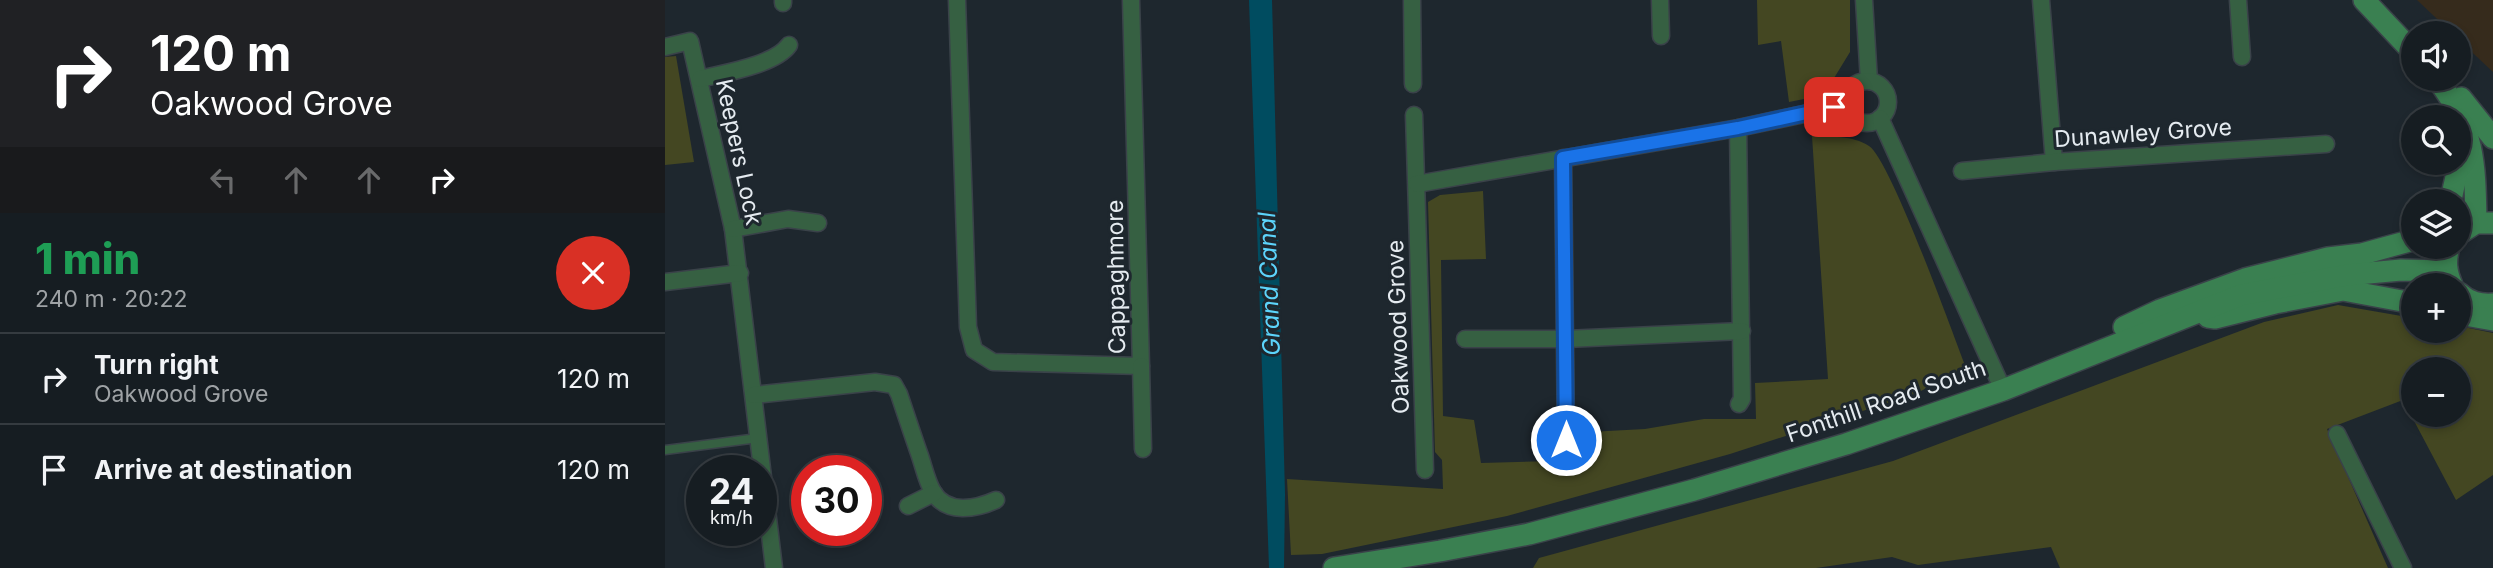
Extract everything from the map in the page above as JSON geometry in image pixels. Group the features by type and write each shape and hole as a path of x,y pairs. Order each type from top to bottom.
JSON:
{"main road":[{"path":"2364,0 2401,39"},
{"path":"2452,91 2464,100 2492,137 2471,152"},
{"path":"2465,175 2476,227"},
{"path":"2111,346 2126,325 2245,279 2401,243"},
{"path":"2362,254 2375,272"},
{"name":"Fonthill Road South","path":"1334,568 1529,534 1694,490 1846,444 2003,390 2241,295 2347,275 2400,270 2418,273"},
{"path":"2188,315 2215,318 2343,290 2401,301"},
{"path":"2471,302 2493,304"},
{"path":"2471,316 2493,320"}],"street":[{"name":"Cappaghmore","path":"957,0 968,327 974,350 993,362 1141,366 1131,0"},
{"path":"1660,0 1661,36"},
{"path":"1864,0 1869,81"},
{"path":"2041,0 2054,162"},
{"path":"2238,0 2242,57"},
{"path":"1413,84 1415,1"},
{"name":"Keepers Lock","path":"665,47 690,41 733,229 774,568"},
{"path":"700,79 741,69 779,55 789,45"},
{"path":"1869,81 1885,93 1887,106 1880,118 1862,122 1851,116 1846,105 1848,92 1852,87 1869,81"},
{"path":"1417,184 1738,128 1846,105"},
{"name":"Oakwood Grove","path":"1414,115 1425,470"},
{"path":"1880,118 2003,390"},
{"path":"1738,128 1742,331 1742,399 1739,404"},
{"name":"Dunawley Grove","path":"1962,171 2054,162 2326,144"},
{"path":"1563,158 1566,440"},
{"path":"733,229 788,219 818,223"},
{"path":"665,282 740,273"},
{"path":"1465,339 1566,339 1742,331"},
{"path":"1141,366 1143,449"},
{"path":"754,395 875,382 894,385 934,493 944,503 969,510 996,500"},
{"path":"2337,434 2403,568"},
{"path":"908,506 934,493"}],"lane":[{"path":"665,450 758,438"}],"shaded area":[{"path":"2417,0 2493,0 2493,72 2471,51 2471,21 2439,21"}],"green space":[{"path":"1757,0 1850,0 1850,52 1831,83 1809,98 1789,102 1781,41 1758,45"},
{"path":"676,56 694,162 665,165 665,57"},
{"path":"1812,136 1856,140 1869,146 1879,158 1905,213 1966,368 1915,394 1730,454 1507,516 1322,554 1291,555 1287,479 1443,489 1442,460 1435,452 1428,202 1440,195 1483,191 1486,259 1441,260 1443,416 1474,420 1481,463 1587,460 1589,432 1645,429 1704,419 1756,419 1755,383 1828,379"},
{"path":"2338,305 2401,316 2401,343 2471,343 2471,328 2493,333 2493,475 2456,500 2417,427 2471,427 2471,357 2401,357 2401,401 2327,429 2388,568 2060,568 2051,547 1918,565 1892,557 1816,568 1533,568 1539,558 1893,461 2264,322"}],"water":[{"name":"Grand Canal","path":"1249,0 1272,0 1285,494 1284,568 1269,568"}],"route":[{"path":"1566,440 1563,158 1738,128 1834,107"}]}
